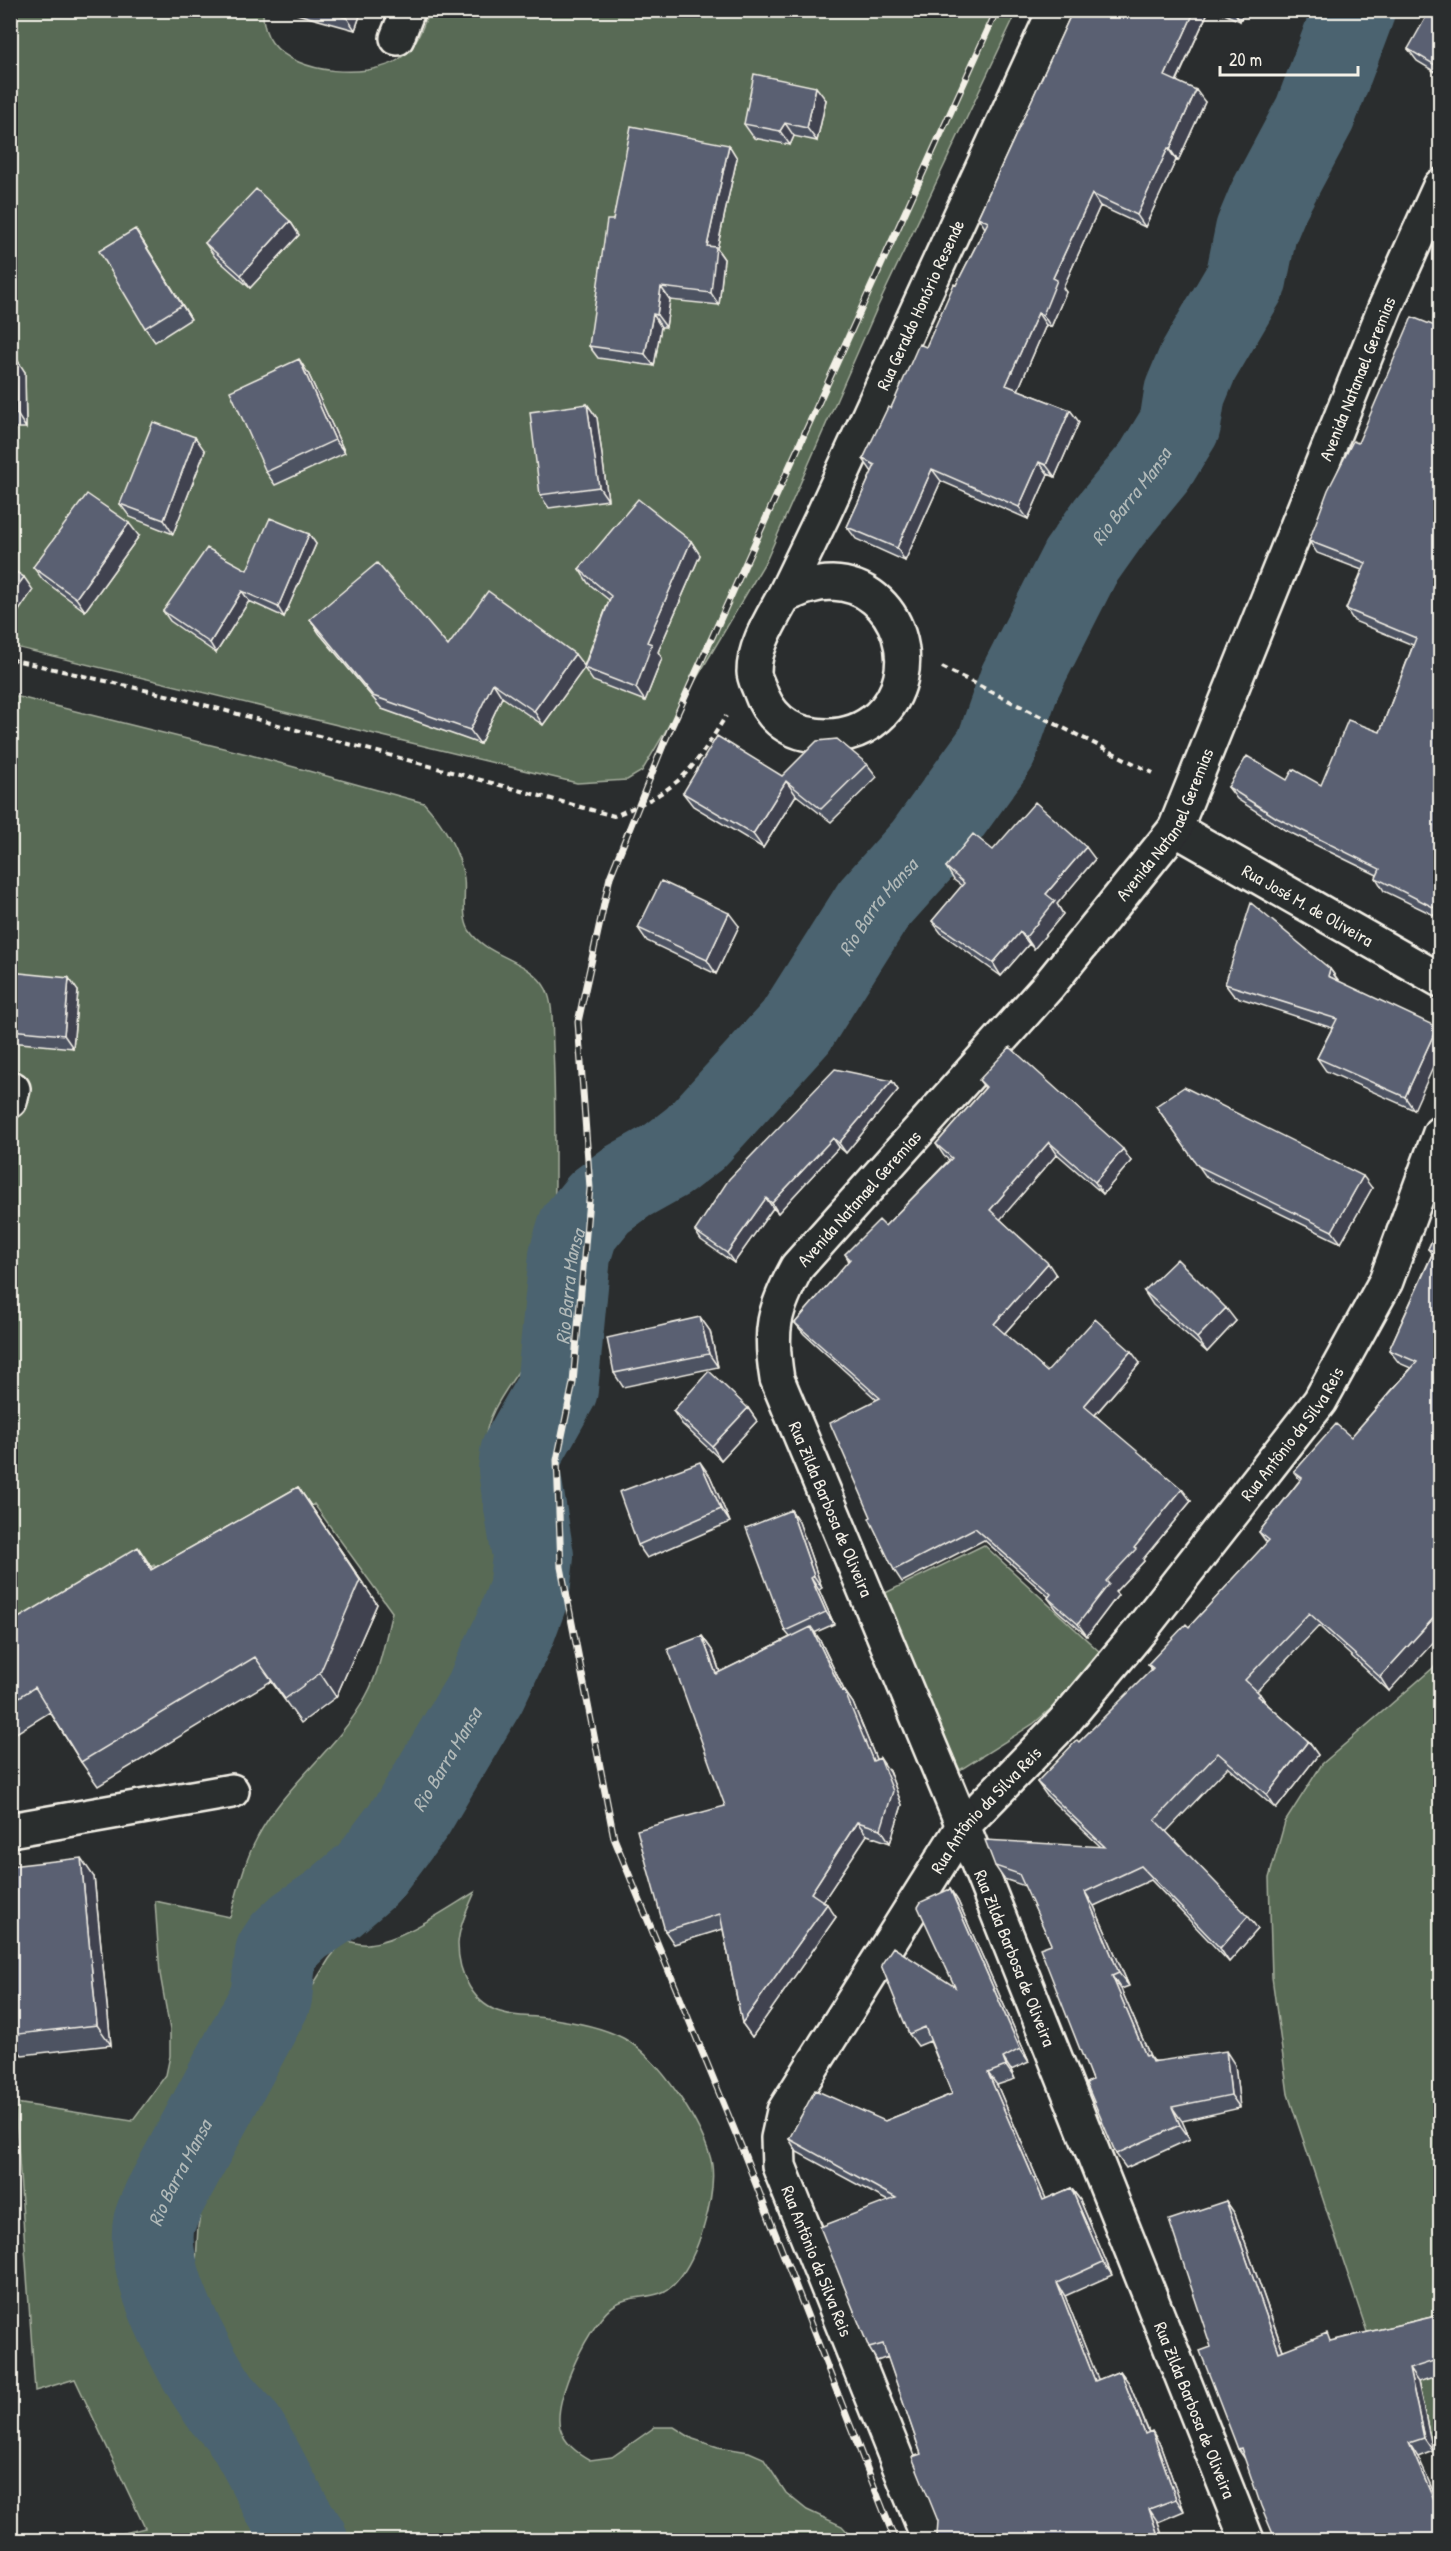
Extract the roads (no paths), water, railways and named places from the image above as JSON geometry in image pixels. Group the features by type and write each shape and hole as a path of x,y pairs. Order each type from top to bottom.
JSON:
{"street":[{"name":"Rua Geraldo Honório Resende","path":"784,596 809,585 834,583 859,590 880,604 896,625 903,649 902,675 894,699 877,718 855,732 830,737 805,734 789,729 772,715 763,701 754,673 762,637 784,596 1055,10"},
{"name":"Avenida Natanael Geremias","path":"777,1379 772,1345 775,1318 782,1294 797,1267 1049,985 1175,829 1385,308 1440,186"},
{"name":"Rua José M. de Oliveira","path":"1175,829 1440,980"},
{"name":"Rua Antônio da Silva Reis","path":"928,2541 779,2166 778,2138 784,2112 963,1826 1062,1723 1140,1631 1320,1401 1386,1281 1440,1133"},
{"name":"Rua Zilda Barbosa de Oliveira","path":"777,1379 963,1826 1246,2541"},
{"path":"10,1830 232,1791"}],"waterway":[{"name":"Rio Barra Mansa","path":"307,2540 290,2514 246,2433 209,2384 173,2315 156,2266 153,2243 157,2214 271,1998 276,1953 284,1941 300,1926 333,1904 368,1874 413,1814 486,1691 515,1629 529,1591 533,1556 519,1470 521,1453 557,1389 570,1255 578,1229 600,1202 627,1182 668,1159 695,1138 796,1027 873,905 925,847 996,749 1020,681 1080,563 1109,522 1155,466 1180,425 1185,393 1198,362 1246,280 1256,231 1269,200 1315,114 1354,10"}],"railway":[{"path":"895,2540 741,2146 614,1838 561,1567 557,1460 573,1383 590,1188 578,1022 610,877 664,743 997,10"}]}
